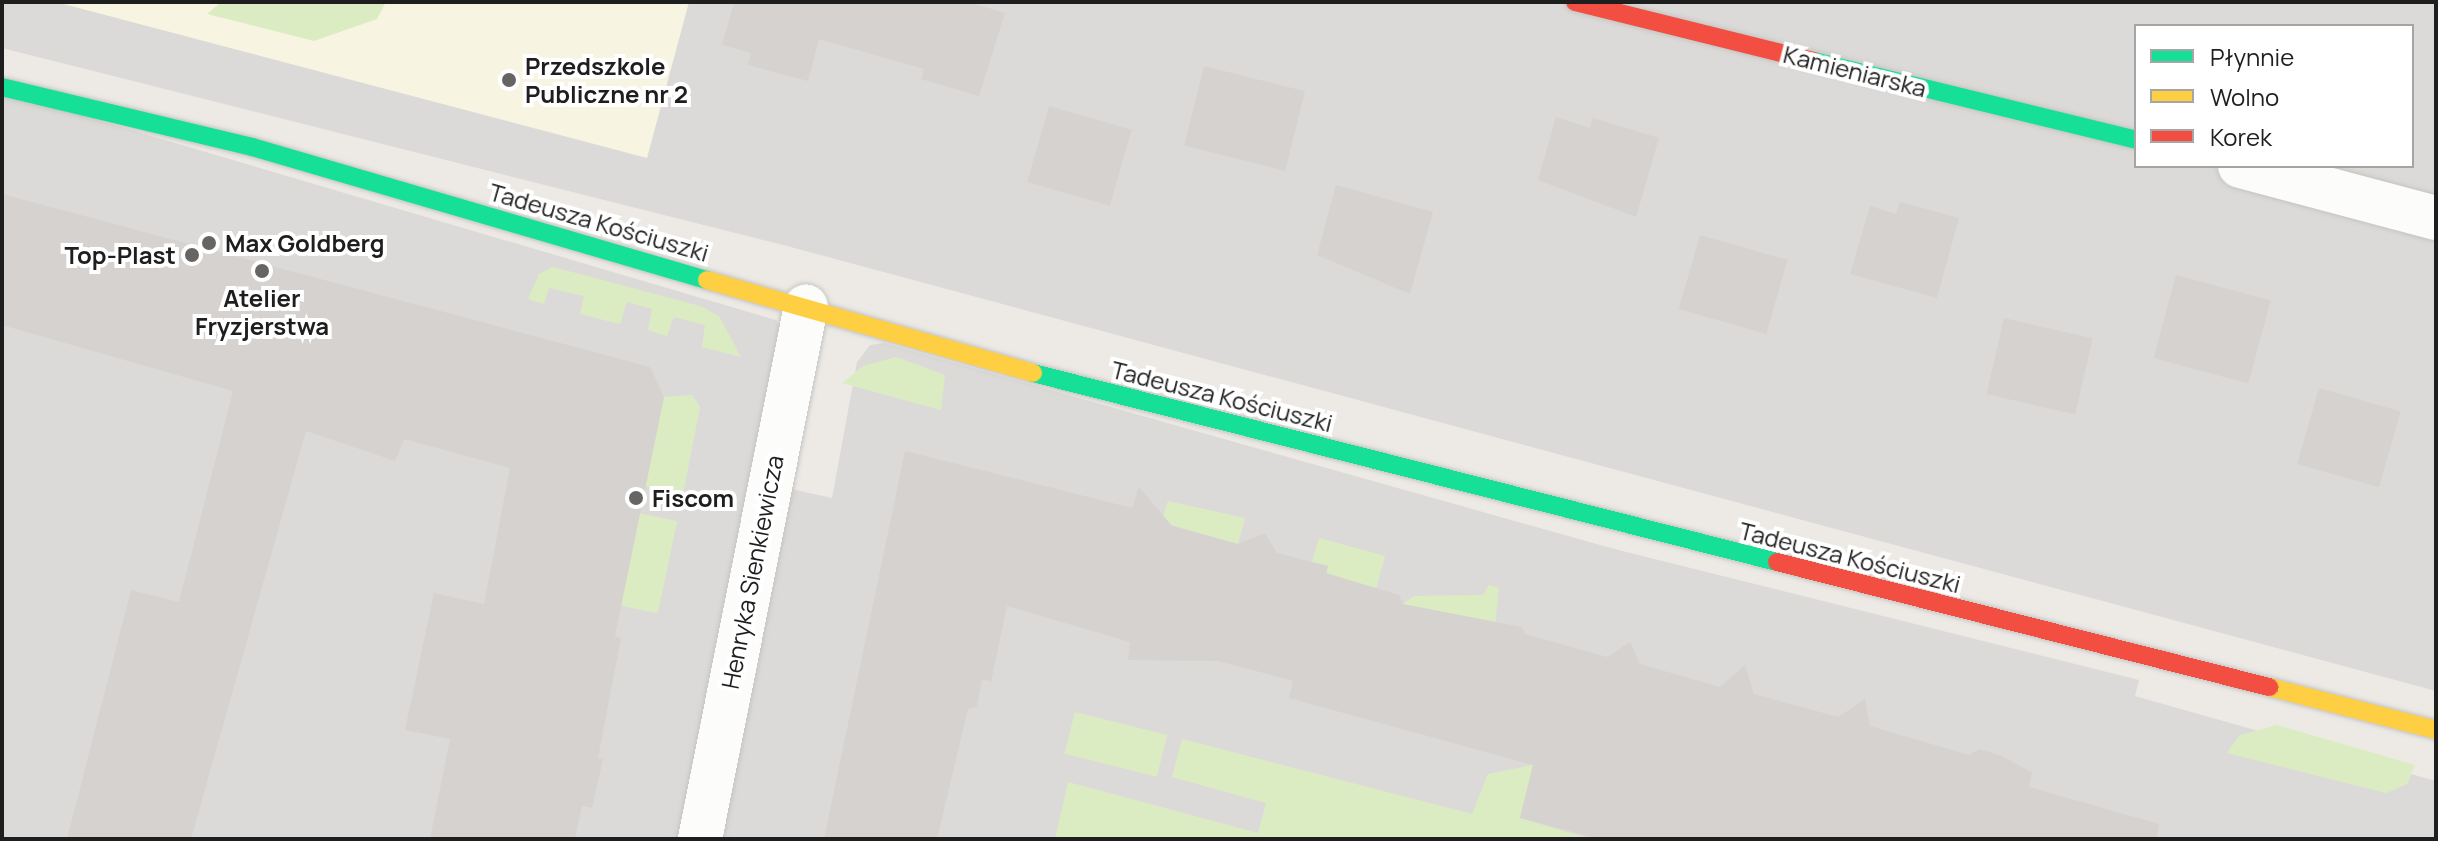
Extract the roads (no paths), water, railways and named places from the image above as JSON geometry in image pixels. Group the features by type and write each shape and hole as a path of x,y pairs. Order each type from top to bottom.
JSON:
{"street":[{"name":"Kamieniarska","path":"1575,2 2134,140"},
{"name":"Tadeusza Kościuszki","path":"2,87 175,126 806,306 979,359 2436,730"},
{"path":"2248,168 2436,218"},
{"name":"Henryka Sienkiewicza","path":"700,839 806,306"}],"place":[{"name":"Przedszkole Publiczne nr 2","path":"509,80"},
{"name":"Max Goldberg","path":"209,243"},
{"name":"Top-Plast","path":"192,255"},
{"name":"Atelier Fryzjerstwa","path":"262,271"},
{"name":"Fiscom","path":"636,498"}]}
